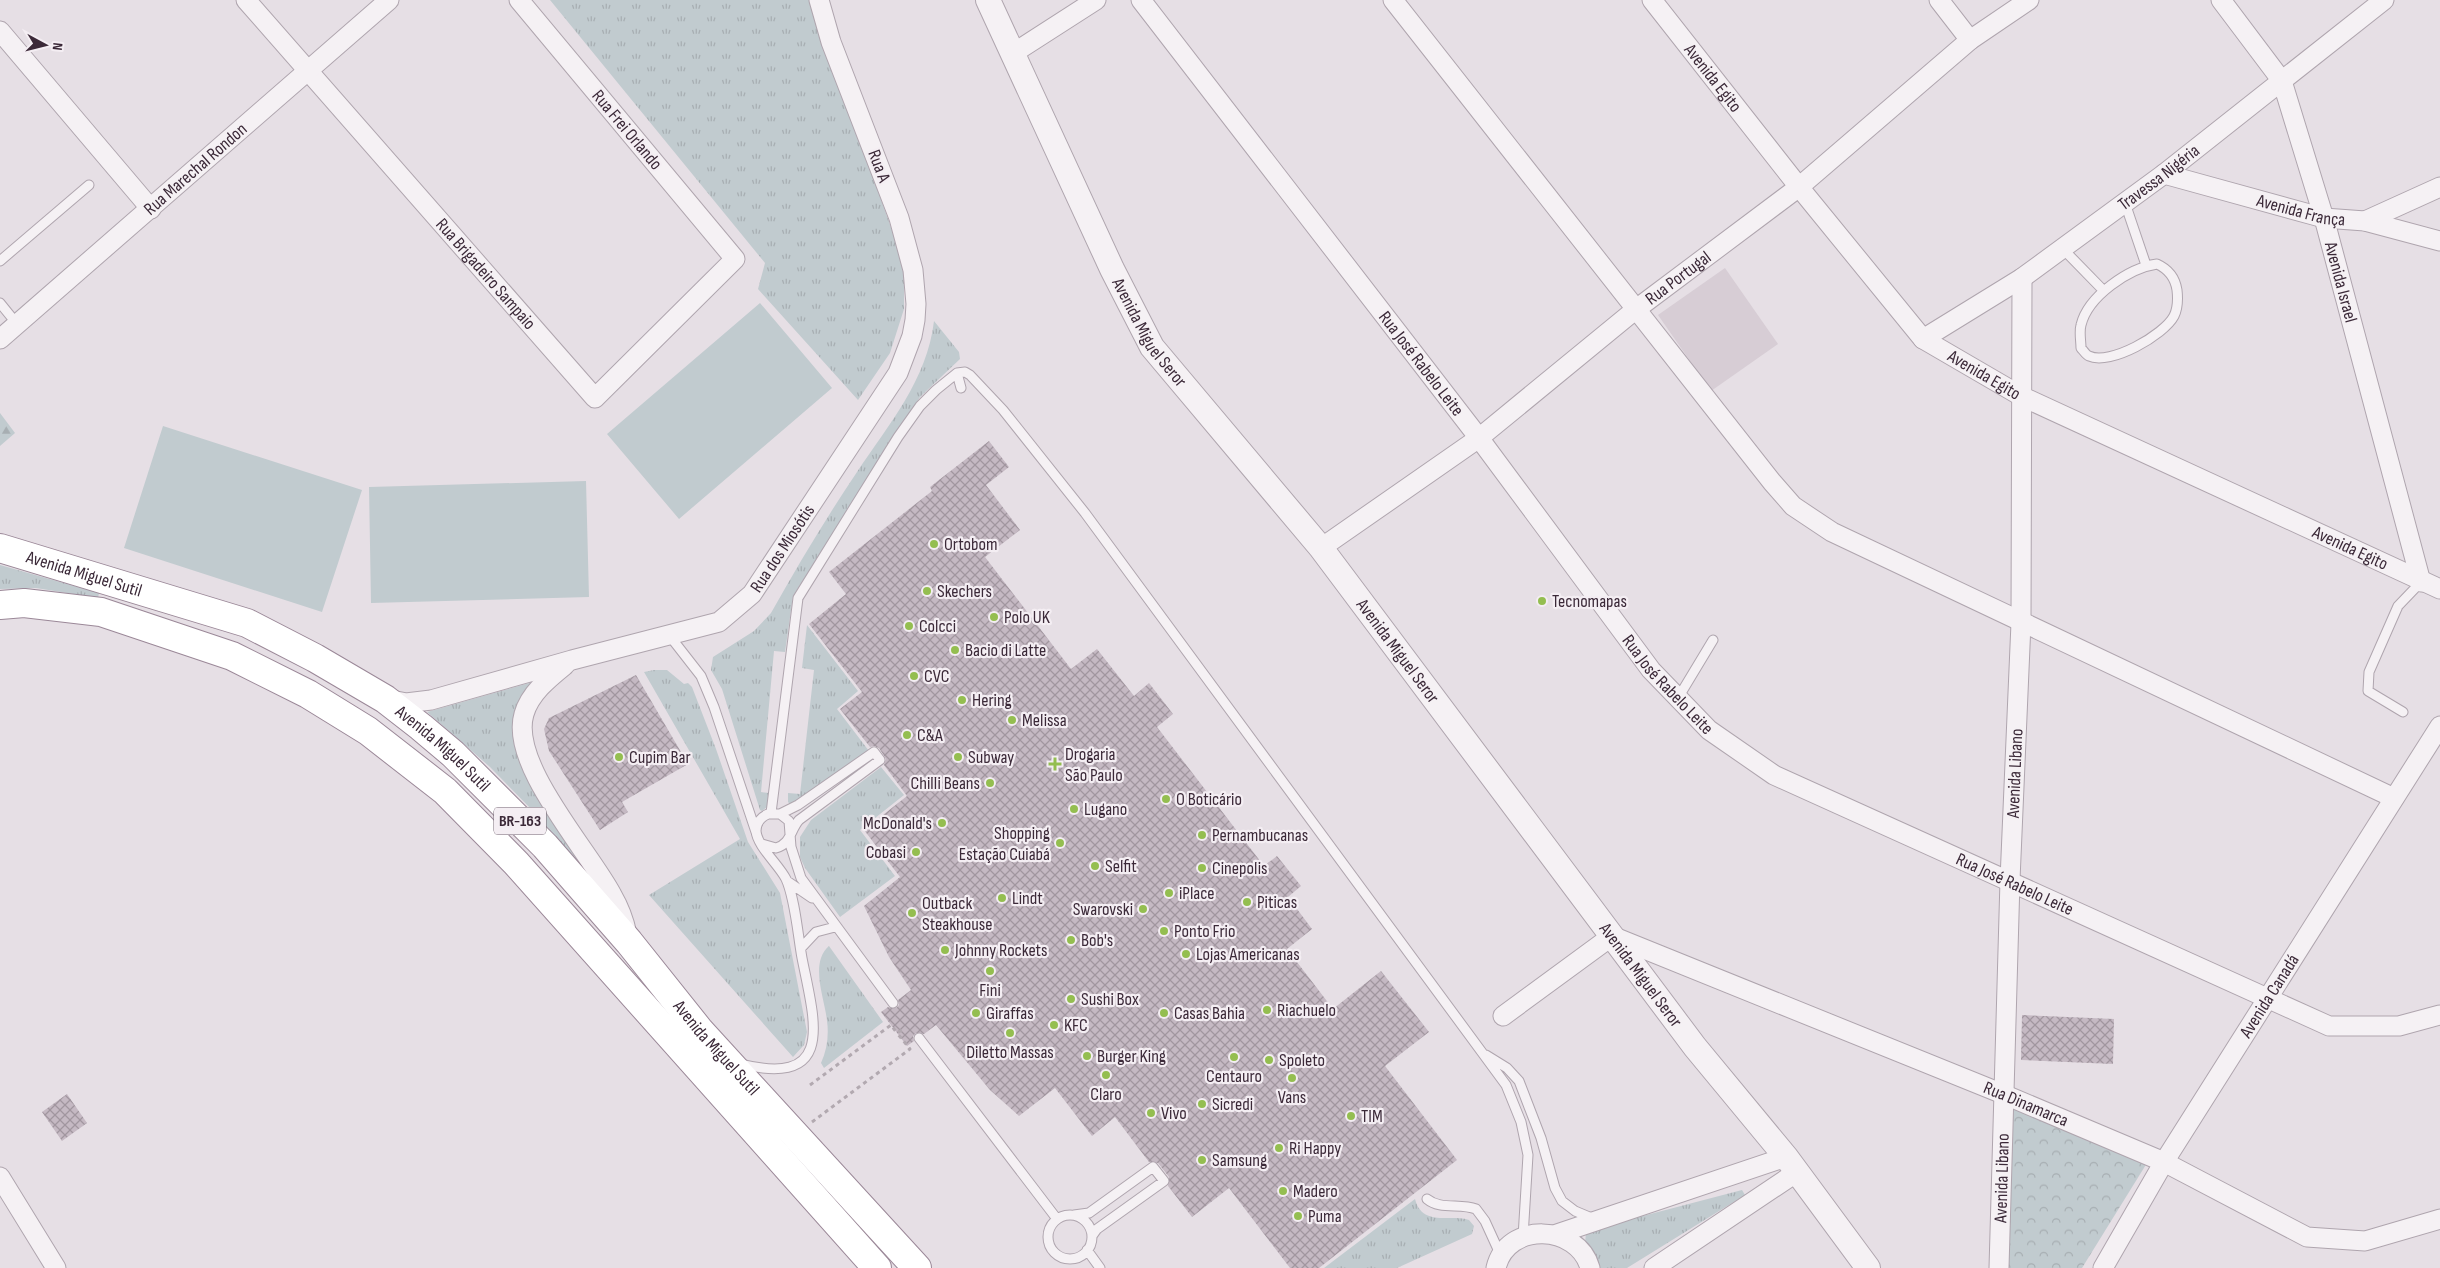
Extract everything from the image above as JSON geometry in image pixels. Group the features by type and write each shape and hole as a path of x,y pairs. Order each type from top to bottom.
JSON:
{"highway":[{"name":"Avenida Miguel Sutil","path":"0,548 248,623 316,658 385,699 453,754 545,846 629,942 700,1031 916,1268"},
{"name":"Avenida Miguel Sutil","path":"0,605 24,603 101,612 232,656 308,694 368,731 445,791 516,864 877,1268"}],"street":[{"name":"Rua Brigadeiro Sampaio","path":"246,0 595,398 735,259"},
{"name":"Rua Marechal Rondon","path":"0,339 389,0"},
{"name":"Rua Frei Orlando","path":"519,0 735,259"},
{"name":"Rua A","path":"819,0 831,42 908,247 913,270 916,304 912,336"},
{"name":"Avenida Miguel Seror","path":"988,0 1112,269 1152,347 1321,548 1695,1047 1792,1164 1868,1268"},
{"path":"1012,54 1096,0"},
{"name":"Rua José Rabelo Leite","path":"1141,0 1479,438 1651,670 1709,730 1774,775 2010,880 2267,1000 2329,1026 2399,1026 2440,1015"},
{"path":"1393,0 1635,310 1793,506 1832,532 2394,798"},
{"name":"Avenida Egito","path":"1652,0 1799,187 1923,339 2021,396 2421,582 2440,589"},
{"path":"1939,0 1970,40"},
{"name":"Rua Portugal","path":"1321,548 1479,438 1635,310 1799,187 1970,40 2030,0"},
{"name":"Avenida Israel","path":"2221,0 2282,82 2324,218 2421,582"},
{"name":"Travessa Nigéria","path":"1923,339 2022,278 2063,249 2164,174 2384,0"},
{"path":"0,31 151,209"},
{"name":"Avenida França","path":"2164,174 2324,218 2365,221 2440,241"},
{"path":"2365,221 2440,187"},
{"name":"Avenida Libano","path":"1999,1268 2010,880 2021,623 2022,278"},
{"name":"Rua dos Miosótis","path":"385,699 406,703 431,700 572,660 719,622 752,594 898,373 912,336"},
{"name":"Rua dos Miosótis","path":"572,660 540,688 524,713 522,731 526,752 536,777 612,894 623,918 629,942"},
{"name":"Avenida Canadá","path":"2103,1268 2164,1162 2440,726"},
{"path":"1503,1016 1612,936"},
{"name":"Rua Dinamarca","path":"1612,936 2003,1094 2164,1162 2307,1237 2365,1241 2440,1219"},
{"path":"1496,1264 1511,1245 1523,1237 1540,1233 1557,1234 1792,1164"},
{"path":"1665,1265 1792,1164"},
{"path":"0,1177 56,1268"},
{"path":"1557,1234 1581,1250 1590,1268"}],"lane":[{"path":"0,261 89,185"},
{"path":"2125,203 2146,265"},
{"path":"2063,249 2103,290"},
{"path":"2157,264 2167,269 2176,283 2179,302 2174,317 2150,339 2125,352 2103,358 2089,356 2081,348 2080,325 2090,304 2103,290 2146,265 2157,264"},
{"path":"0,303 17,324"},
{"path":"776,814 798,598 914,414 936,390 957,373 965,372 980,384 1085,512 1506,1085 1521,1122 1528,1155 1523,1237"},
{"path":"957,373 961,388"},
{"path":"2403,712 2368,691 2369,672 2398,606 2421,582"},
{"path":"669,635 700,676 711,699 760,842 787,880 818,903"},
{"path":"1678,698 1713,640"},
{"path":"756,832 759,821 798,805 874,752 880,760 799,820 786,843 776,848 770,848 760,842"},
{"path":"776,814 789,822 791,847 801,878 835,927 893,1003"},
{"path":"726,1060 756,1068 782,1070 791,1068 801,1062 811,1050 815,1025 787,880"},
{"path":"801,948 816,932 835,927"},
{"path":"918,1038 1057,1219"},
{"path":"1481,1051 1507,1068 1519,1081 1541,1138 1555,1188 1562,1201 1575,1211 1599,1220"},
{"path":"1153,1167 1164,1181 1097,1229 1092,1236 1088,1250 1076,1258 1062,1257 1051,1248 1048,1235 1049,1228 1057,1219 1067,1214 1074,1215 1089,1213 1153,1167"},
{"path":"1427,1199 1434,1204 1458,1205 1476,1209 1485,1222 1496,1264"},
{"path":"1074,1215 1087,1222 1092,1236"},
{"path":"1088,1250 1100,1268"}],"path":[{"path":"810,1085 891,1025 910,1049 824,1113"},
{"path":"897,1033 902,1030"}],"shaded area":[{"path":"1725,268 1778,344 1711,391 1658,315"}],"green space":[{"path":"550,0 810,0 893,233 904,275 904,309 890,353 858,400 758,289 765,263"},
{"path":"760,303 832,388 679,519 607,434"},
{"path":"934,321 959,352 960,359 920,397 793,596 785,652 774,651 761,792 769,793 767,807 762,811 760,810 722,689 711,670 713,657 754,631 771,613 834,507 905,401 924,363"},
{"path":"0,413 15,433 0,446"},
{"path":"163,426 362,490 322,612 124,548"},
{"path":"586,481 589,597 371,603 369,487"},
{"path":"0,565 99,593 98,598 36,588 0,589"},
{"path":"807,625 858,691 837,709 869,751 791,805 788,802 788,793 800,794 814,670 802,668"},
{"path":"667,670 684,684 688,683 692,687 716,749 748,842 780,893 807,1032 804,1045 793,1057 649,895 740,839 644,672"},
{"path":"533,682 520,703 515,716 514,735 518,755 538,797 589,871 585,874 537,815 490,767 427,712"},
{"path":"881,767 904,795 860,830 895,876 840,917 805,868 800,857 800,837 811,820"},
{"path":"829,946 883,1022 824,1068 821,1063 826,1048 828,1026 819,971 823,953"},
{"path":"2009,1103 2147,1163 2082,1268 2004,1268"},
{"path":"1742,1190 1745,1195 1627,1268 1598,1268 1585,1243 1586,1233 1593,1229"},
{"path":"1415,1199 1419,1208 1430,1216 1469,1220 1474,1226 1472,1234 1397,1268 1324,1268"}],"building":[{"name":"Shopping Estação Cuiabá","path":"989,441 1009,467 986,485 1020,530 985,557 1071,669 1097,649 1134,696 1149,683 1173,714 1157,727 1264,866 1277,856 1301,886 1288,897 1312,929 1287,949 1333,1009 1381,971 1429,1032 1385,1066 1457,1160 1319,1268 1290,1268 1229,1188 1192,1217 1168,1186 1169,1177 1158,1163 1149,1162 1115,1117 1092,1136 1055,1088 1019,1116 990,1090 936,1025 924,1034 916,1033 913,1036 914,1041 907,1046 881,1012 888,1007 896,1008 899,1005 898,1000 911,990 889,957 864,906 900,877 864,830 907,796 884,765 886,759 879,748 870,747 840,709 862,692 809,624 846,594 829,572 932,491 930,487"},
{"name":"Cupim Bar","path":"636,675 688,764 622,802 628,812 600,830 549,751 544,729 549,718"},
{"path":"2022,1015 2114,1019 2113,1064 2021,1060"},
{"path":"67,1094 87,1123 62,1141 42,1112"}],"place":[{"name":"Ortobom","path":"934,544"},
{"name":"Skechers","path":"927,591"},
{"name":"Tecnomapas","path":"1542,601"},
{"name":"Polo UK","path":"994,617"},
{"name":"Colcci","path":"909,626"},
{"name":"Bacio di Latte","path":"955,650"},
{"name":"CVC","path":"914,676"},
{"name":"Hering","path":"962,700"},
{"name":"Melissa","path":"1012,720"},
{"name":"C&A","path":"907,735"},
{"name":"Cupim Bar","path":"619,757"},
{"name":"Subway","path":"958,757"},
{"name":"Drogaria São Paulo","path":"1055,764"},
{"name":"Chilli Beans","path":"990,783"},
{"name":"O Boticário","path":"1166,799"},
{"name":"Lugano","path":"1074,809"},
{"name":"McDonald's","path":"942,823"},
{"name":"Pernambucanas","path":"1202,835"},
{"name":"Shopping Estação Cuiabá","path":"1060,843"},
{"name":"Cobasi","path":"916,852"},
{"name":"Selfit","path":"1095,866"},
{"name":"Cinepolis","path":"1202,868"},
{"name":"iPlace","path":"1169,893"},
{"name":"Lindt","path":"1002,898"},
{"name":"Piticas","path":"1247,902"},
{"name":"Swarovski","path":"1143,909"},
{"name":"Outback Steakhouse","path":"912,913"},
{"name":"Ponto Frio","path":"1164,931"},
{"name":"Bob's","path":"1071,940"},
{"name":"Johnny Rockets","path":"945,950"},
{"name":"Lojas Americanas","path":"1186,954"},
{"name":"Fini","path":"990,971"},
{"name":"Sushi Box","path":"1071,999"},
{"name":"Riachuelo","path":"1267,1010"},
{"name":"Giraffas","path":"976,1013"},
{"name":"Casas Bahia","path":"1164,1013"},
{"name":"KFC","path":"1054,1025"},
{"name":"Diletto Massas","path":"1010,1033"},
{"name":"Burger King","path":"1087,1056"},
{"name":"Centauro","path":"1234,1057"},
{"name":"Spoleto","path":"1269,1060"},
{"name":"Claro","path":"1106,1075"},
{"name":"Vans","path":"1292,1078"},
{"name":"Sicredi","path":"1202,1104"},
{"name":"Vivo","path":"1151,1113"},
{"name":"TIM","path":"1351,1116"},
{"name":"Ri Happy","path":"1279,1148"},
{"name":"Samsung","path":"1202,1160"},
{"name":"Madero","path":"1283,1191"},
{"name":"Puma","path":"1298,1216"}]}
